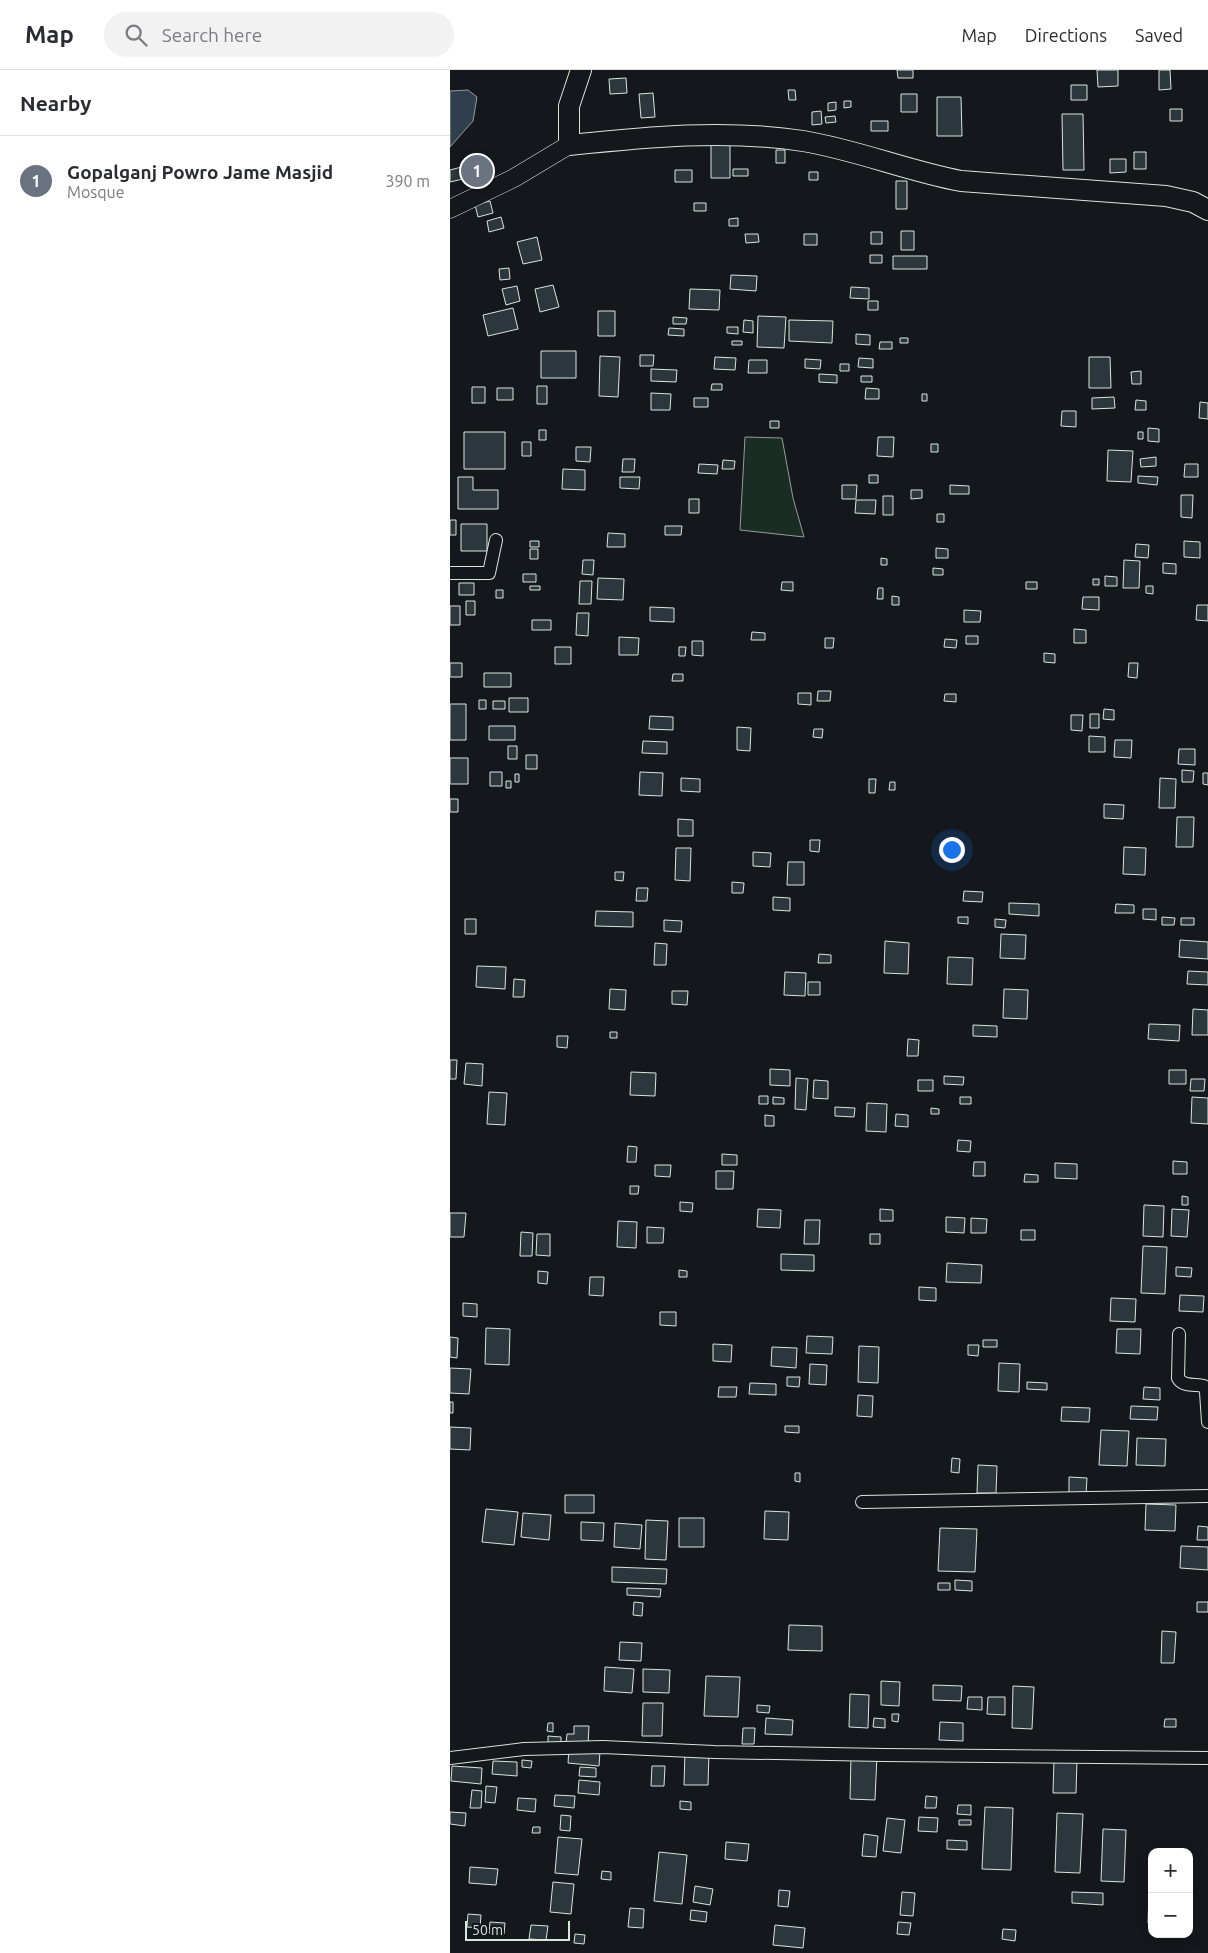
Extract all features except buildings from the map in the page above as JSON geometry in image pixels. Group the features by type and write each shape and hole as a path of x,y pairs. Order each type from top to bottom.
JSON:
{"main road":[{"path":"582,70 570,106 569,145 638,138 708,134 763,136 845,150 934,176 961,181 1166,196 1193,202 1208,210"}],"street":[{"path":"450,209 514,178 569,145"},
{"path":"450,572 489,573 496,540"},
{"path":"1179,1334 1178,1378 1180,1382 1186,1385 1204,1386 1208,1422"},
{"path":"862,1502 1208,1496"},
{"path":"450,1758 524,1748 603,1747 884,1756 1208,1758"}],"green space":[{"path":"745,437 782,438 793,498 804,537 740,530"}],"water":[{"path":"468,90 477,97 473,121 450,147 450,91"}],"place":[{"name":"Gopalganj Powro Jame Masjid","path":"477,171"}]}
